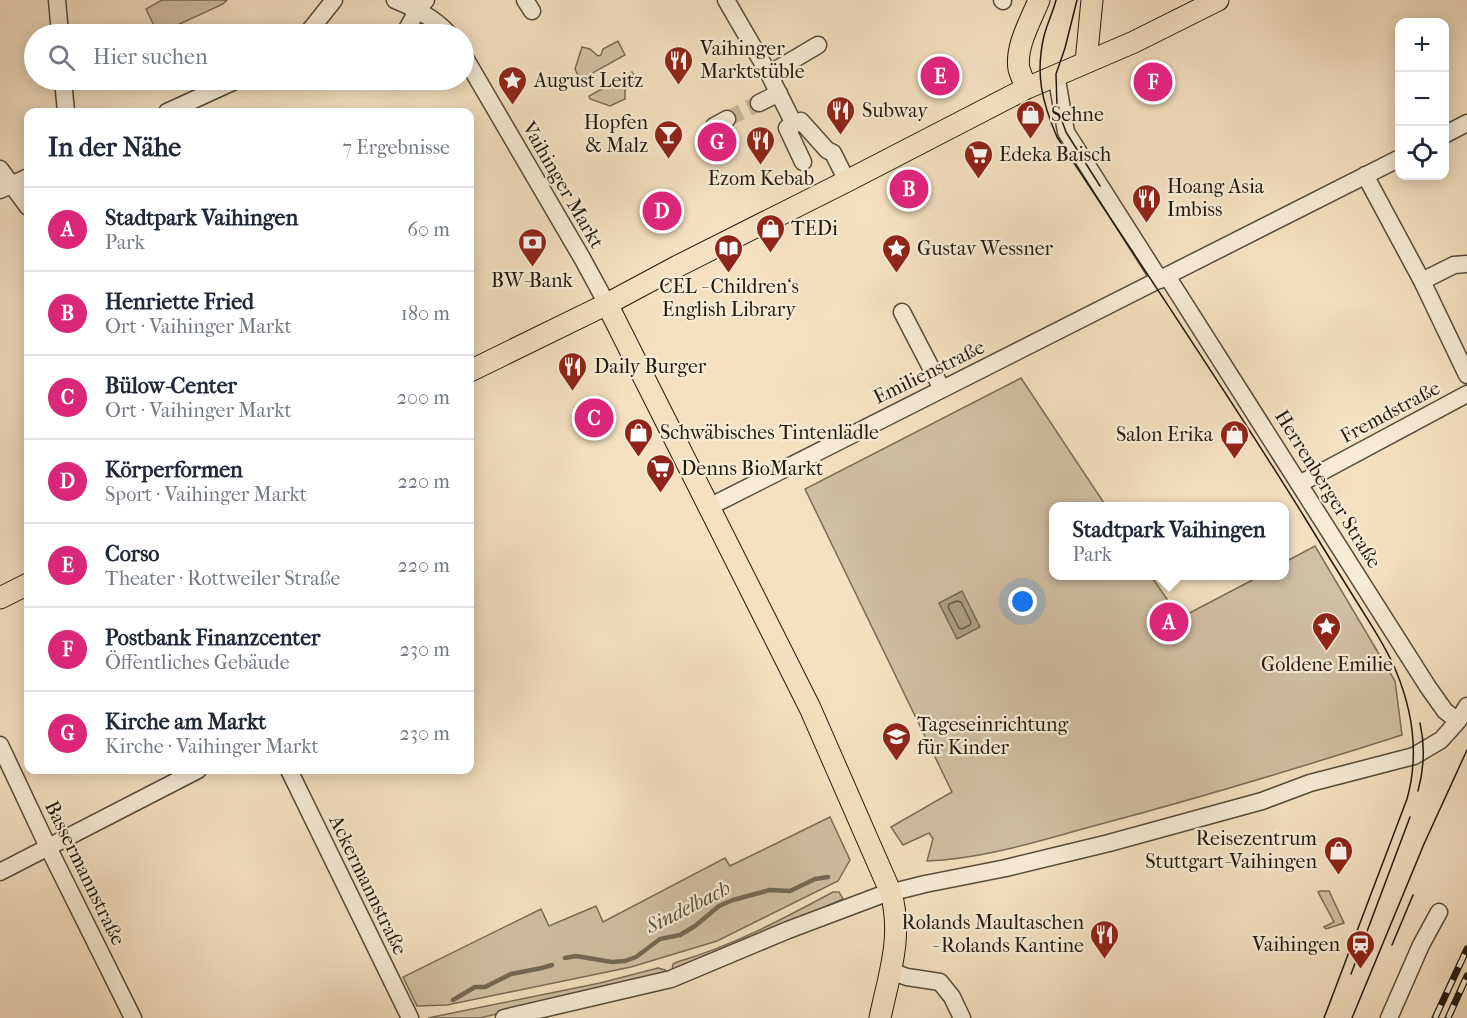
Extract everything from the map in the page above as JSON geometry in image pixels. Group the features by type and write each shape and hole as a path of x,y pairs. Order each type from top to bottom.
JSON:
{"main road":[{"path":"1027,88 1019,69 1019,57 1039,0"},
{"path":"1086,62 1092,0"},
{"path":"474,369 607,304 1027,88 1134,42 1218,0"},
{"path":"607,304 810,708 891,892 897,924 890,971 879,1018"},
{"path":"0,598 24,586"}],"street":[{"path":"57,0 59,24"},
{"path":"315,24 334,0"},
{"path":"395,0 422,5 440,24"},
{"path":"726,0 769,74 794,124"},
{"path":"410,24 422,5"},
{"path":"769,74 818,45"},
{"name":"Herrenberger Straße","path":"1056,74 1066,132 1301,483 1428,687 1445,711 1458,721"},
{"name":"Vaihinger Markt","path":"474,76 510,150 582,258 607,304"},
{"path":"64,90 66,108"},
{"path":"176,108 218,90"},
{"path":"759,103 779,93"},
{"path":"803,162 787,128 801,121 833,153 847,181"},
{"path":"1449,132 1467,123"},
{"name":"Emilienstraße","path":"709,507 1395,160"},
{"path":"0,169 5,187 24,204"},
{"path":"1365,175 1422,281 1467,375"},
{"path":"5,187 24,179"},
{"path":"1422,281 1454,266 1467,264"},
{"path":"902,312 942,389"},
{"name":"Fremdstraße","path":"1301,483 1467,394"},
{"path":"504,1018 671,979 788,930 891,892 1006,868 1109,843 1262,801 1320,780 1395,762 1423,752 1441,740 1458,721 1467,706"},
{"name":"Bassermannstraße","path":"0,745 133,1018"},
{"path":"0,872 190,774"},
{"name":"Ackermannstraße","path":"291,774 410,1018"},
{"path":"1389,1018 1420,945 1438,912"},
{"path":"890,971 907,977 940,982 952,997 962,1018"}],"shaded area":[{"path":"162,0 227,0 180,24 153,24 146,9"},
{"path":"618,41 625,55 580,80 575,69 582,47 590,49 598,56 601,55 603,49"},
{"path":"632,72 637,81 629,84 625,89 625,99 610,106 590,99 589,96"},
{"path":"1021,378 1103,502 1049,502 1049,580 1154,580 1180,618 1252,580 1289,580 1289,560 1315,546 1395,681 1402,735 1214,792 1036,842 971,856 927,861 933,839 929,833 903,845 891,827 952,792 805,489"},
{"path":"830,817 850,860 838,881 717,941 631,967 447,1005 417,1006 403,977 541,909 549,926 596,906 603,922 725,858 730,866"},
{"path":"1329,891 1344,923 1326,929 1324,927 1334,922 1318,892"},
{"path":"833,892 839,892 843,899 672,971 673,964 677,962 737,940"},
{"path":"658,968 667,973 480,1018 428,1018 600,983"}],"water":[{"path":"962,591 980,627 957,639 939,603"}],"waterway":[{"name":"Sindelbach","path":"565,958 576,956 612,962 625,961 636,957 660,939 680,935 719,906 733,900 770,890 790,891 815,879 828,877"},
{"name":"Sindelbach","path":"453,1000 475,987 485,987 511,974 552,965"}],"tunnel":[{"path":"727,119 759,103"}],"tram line":[{"path":"1056,0 1041,50 1040,75 1047,112 1057,137 1244,422 1382,642 1407,702 1413,750 1413,767 1407,799 1324,1018"},
{"path":"1077,0 1056,74 1057,107 1066,132 1100,186"},
{"path":"1418,791 1423,757 1420,723"},
{"path":"1352,1018 1424,844 1467,750"},
{"path":"1351,974 1410,817"},
{"path":"1392,945 1413,895"}],"railway":[{"path":"1435,1018 1467,949"},
{"path":"1448,1018 1467,976"}],"place":[{"name":"Corso","path":"940,76"},
{"name":"Postbank Finanzcenter","path":"1153,82"},
{"name":"Vaihinger Marktstüble","path":"679,86"},
{"name":"August Leitz","path":"513,106"},
{"name":"Subway","path":"841,136"},
{"name":"Sehne","path":"1030,140"},
{"name":"Kirche am Markt","path":"717,142"},
{"name":"Hopfen & Malz","path":"669,160"},
{"name":"Ezom Kebab","path":"761,166"},
{"name":"Edeka Baisch","path":"978,180"},
{"name":"Henriette Fried","path":"909,189"},
{"name":"Körperformen","path":"662,211"},
{"name":"Hoang Asia Imbiss","path":"1146,224"},
{"name":"TEDi","path":"770,254"},
{"name":"BW-Bank","path":"532,268"},
{"name":"CEL - Children‘s English Library","path":"729,274"},
{"name":"Gustav Wessner","path":"896,274"},
{"name":"Daily Burger","path":"573,392"},
{"name":"Bülow-Center","path":"594,418"},
{"name":"Schwäbisches Tintenlädle","path":"639,458"},
{"name":"Salon Erika","path":"1234,460"},
{"name":"Denns BioMarkt","path":"660,494"},
{"name":"Stadtpark Vaihingen","path":"1169,622"},
{"name":"Goldene Emilie","path":"1327,652"},
{"name":"Tageseinrichtung für Kinder","path":"896,762"},
{"name":"Reisezentrum Stuttgart-Vaihingen","path":"1338,876"},
{"name":"Rolands Maultaschen - Rolands Kantine","path":"1105,960"},
{"name":"Vaihingen","path":"1361,970"}]}
